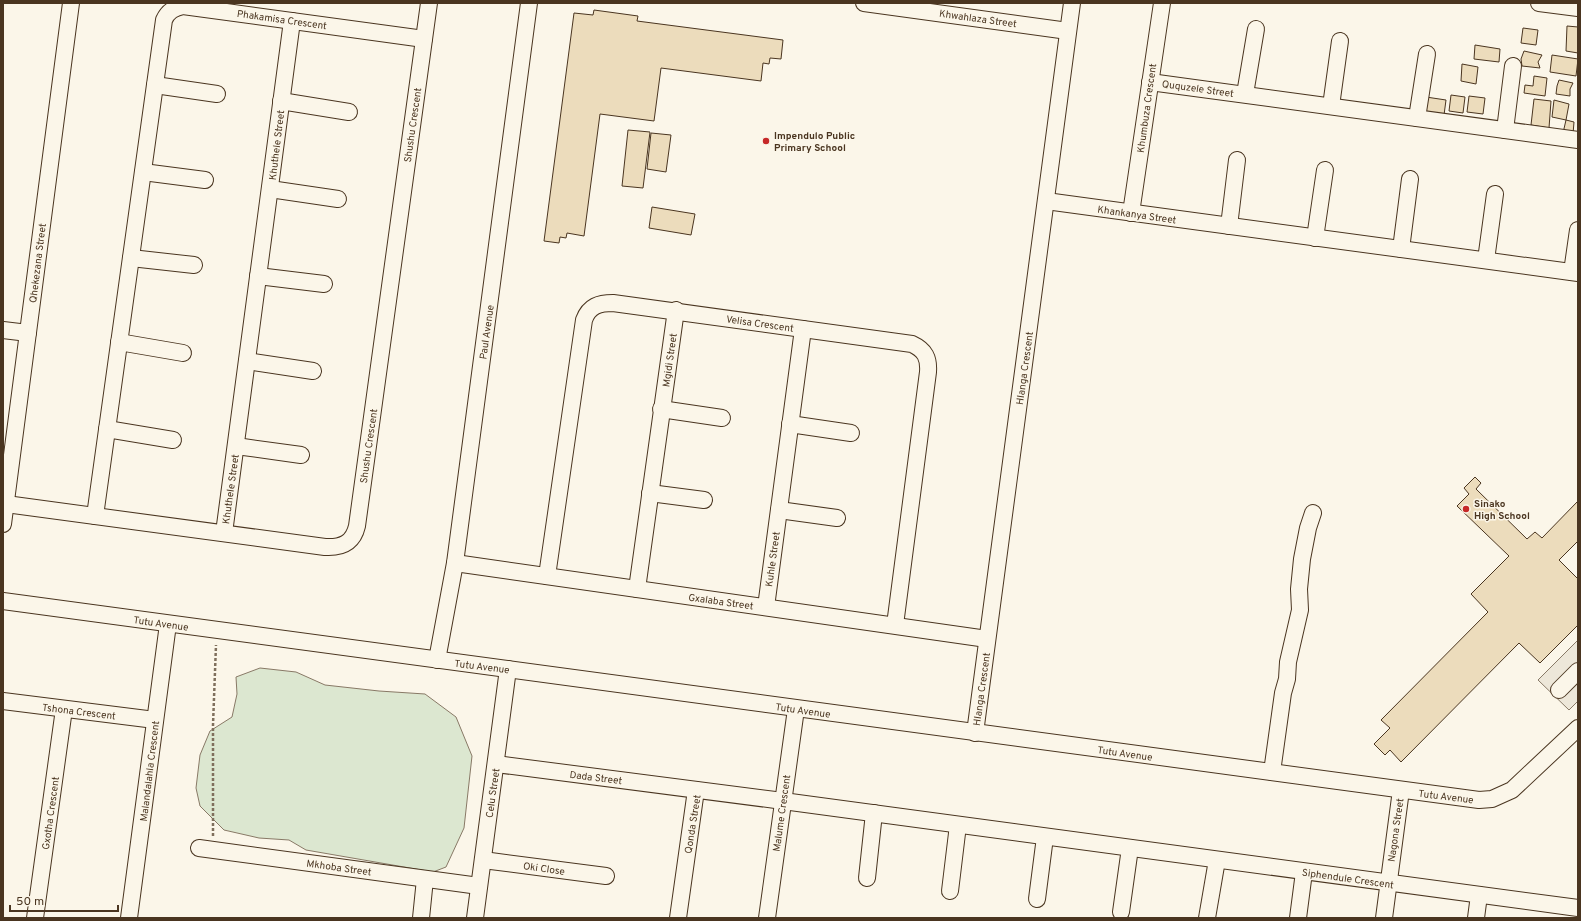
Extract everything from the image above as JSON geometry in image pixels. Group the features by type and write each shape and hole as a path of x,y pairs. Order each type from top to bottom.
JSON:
{"street":[{"name":"Qhekezana Street","path":"3,524 72,3"},
{"name":"Shushu Crescent","path":"6,504 329,548 342,546 349,542 355,534 429,3"},
{"name":"Paul Avenue","path":"437,660 455,563 529,3"},
{"name":"Khwahlaza Street","path":"864,3 881,4 1068,31"},
{"name":"Hlanga Crescent","path":"975,733 1072,3"},
{"name":"Khumbuza Crescent","path":"1131,213 1162,3"},
{"path":"1539,3 1578,8"},
{"name":"Phakamisa Crescent","path":"95,516 164,20 170,11 176,7 183,6 424,39"},
{"name":"Khuthele Street","path":"224,533 292,21"},
{"name":"Ququzele Street","path":"1245,94 1256,29"},
{"path":"1331,106 1340,41"},
{"path":"1417,118 1426,54"},
{"path":"1505,130 1513,66"},
{"name":"Ququzele Street","path":"1150,82 1578,140"},
{"path":"155,85 217,94"},
{"name":"Khuthele Street","path":"281,101 349,112"},
{"path":"1229,226 1237,160"},
{"path":"1315,238 1325,170"},
{"path":"143,172 205,180"},
{"path":"1401,249 1410,179"},
{"name":"Khuthele Street","path":"270,189 338,199"},
{"path":"1486,260 1495,194"},
{"name":"Khankanya Street","path":"1046,201 1575,272 1578,230"},
{"path":"131,258 194,265"},
{"path":"258,276 324,284"},
{"name":"Velisa Crescent","path":"547,576 584,320 587,312 600,303 676,310 912,344 920,347 927,357 928,372 894,625"},
{"name":"Mgidi Street","path":"637,589 676,310"},
{"name":"Kuhle Street","path":"766,607 803,329"},
{"path":"3,330 28,333"},
{"path":"119,342 183,352"},
{"path":"247,360 313,371"},
{"path":"662,409 722,418"},
{"path":"790,424 851,433"},
{"path":"107,429 173,440"},
{"name":"Khuthele Street","path":"236,446 301,455"},
{"path":"650,493 704,500"},
{"path":"779,510 837,518"},
{"path":"1272,772 1283,693 1287,679 1288,662 1300,610 1299,590 1302,559 1308,528 1313,514"},
{"name":"Gxalaba Street","path":"455,563 987,639"},
{"name":"Tutu Avenue","path":"3,601 1479,800 1492,799 1502,796 1521,783 1578,728"},
{"name":"Malandalahla Crescent","path":"129,918 168,624"},
{"name":"Celu Street","path":"475,918 508,669"},
{"path":"1559,690 1578,671"},
{"name":"Tshona Crescent","path":"3,701 155,720"},
{"name":"Gxotha Crescent","path":"35,918 64,709"},
{"name":"Malume Crescent","path":"767,918 796,709"},
{"name":"Dada Street","path":"496,764 696,790"},
{"name":"Qonda Street","path":"678,918 696,790 783,801"},
{"name":"Nagona Street","path":"1384,918 1401,790"},
{"name":"Siphendule Crescent","path":"783,801 1479,895 1568,911"},
{"path":"866,878 874,813"},
{"path":"950,891 958,825"},
{"path":"1037,899 1046,837"},
{"path":"1121,912 1130,848"},
{"name":"Mkhoba Street","path":"206,849 480,886"},
{"name":"Oki Close","path":"483,860 606,876"},
{"path":"1207,918 1217,860"},
{"path":"1298,918 1304,872"},
{"path":"421,918 425,879"},
{"path":"1476,918 1479,895"}],"path":[{"path":"206,849 217,630"}],"green space":[{"path":"260,668 296,672 325,685 425,694 456,717 472,756 464,828 446,867 433,872 306,850 289,840 259,838 224,830 200,806 196,788 200,755 210,731 232,717 237,694 236,677"}],"shaded area":[{"path":"1578,640 1578,701 1569,710 1538,680"}],"building":[{"path":"594,10 638,16 637,21 783,40 781,59 770,58 769,64 763,63 761,81 661,68 654,121 600,114 584,236 567,233 566,238 560,237 559,243 544,241 574,13 593,15"},
{"path":"1567,26 1578,27 1578,53 1566,51"},
{"path":"1523,28 1538,30 1536,45 1521,43"},
{"path":"1475,45 1500,49 1499,62 1474,59"},
{"path":"1524,51 1542,55 1538,62 1540,68 1522,66 1521,59"},
{"path":"1552,55 1578,59 1576,76 1550,72"},
{"path":"1462,64 1478,67 1476,84 1461,81"},
{"path":"1534,76 1547,78 1545,96 1524,93 1525,85 1533,86"},
{"path":"1559,80 1573,83 1570,89 1570,96 1556,94"},
{"path":"1451,95 1465,97 1463,113 1449,111"},
{"path":"1469,96 1485,98 1483,114 1467,112"},
{"path":"1426,97 1446,100 1444,115 1424,113"},
{"path":"1534,99 1551,101 1549,128 1531,125"},
{"path":"1554,100 1569,104 1566,120 1552,117"},
{"path":"1566,120 1574,122 1573,134 1563,133"},
{"path":"628,130 650,132 643,188 622,186"},
{"path":"651,133 671,135 666,172 647,169"},
{"path":"652,207 695,214 691,235 649,228"},
{"path":"1475,477 1481,483 1476,489 1527,539 1535,532 1542,538 1578,501 1578,541 1559,560 1578,579 1578,627 1577,626 1540,663 1519,643 1401,762 1390,750 1385,755 1374,744 1390,728 1381,720 1488,612 1471,594 1509,556 1457,506 1469,494 1464,488"}],"place":[{"name":"Impendulo Public Primary School","path":"766,141"},
{"name":"Sinako High School","path":"1466,509"}]}
